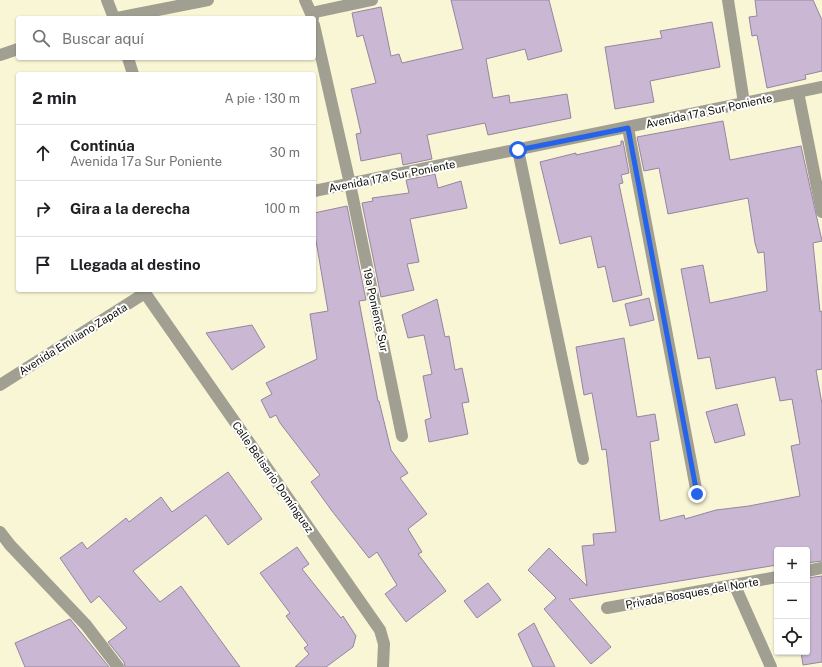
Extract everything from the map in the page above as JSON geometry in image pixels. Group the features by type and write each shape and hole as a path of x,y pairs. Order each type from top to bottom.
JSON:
{"street":[{"path":"107,0 113,16"},
{"path":"127,16 208,0"},
{"name":"19a Poniente Sur","path":"305,0 312,16"},
{"path":"316,17 372,0"},
{"path":"728,0 744,103"},
{"name":"19a Poniente Sur","path":"316,31 350,184 402,436"},
{"path":"0,55 16,50"},
{"path":"129,60 132,72"},
{"name":"Avenida 17a Sur Poniente","path":"316,191 628,128 822,87"},
{"path":"798,92 822,212"},
{"path":"628,128 697,494"},
{"path":"518,150 583,459"},
{"name":"Avenida Emiliano Zapata","path":"0,385 143,292"},
{"name":"Calle Belisario Domínguez","path":"146,292 380,630 384,644 383,667"},
{"path":"0,532 10,545 86,625 118,667"},
{"path":"810,570 822,568"},
{"name":"Privada Bosques del Norte","path":"607,608 735,586 774,578"},
{"path":"735,586 771,667"}],"building":[{"path":"451,0 549,0 562,51 528,60 525,49 486,59 493,98 509,95 510,103 567,94 571,118 488,135 485,123 427,135 432,159 403,165 401,153 361,161 356,134 361,133 351,89 376,83 363,35 357,37 352,13 381,7 391,56 399,54 402,63 463,49"},
{"path":"755,0 813,0 822,20 822,71 805,75 806,79 767,88 757,35 752,36 749,17 757,16"},
{"path":"712,22 720,67 650,81 654,102 615,109 605,47 662,38 660,31"},
{"path":"723,121 730,160 801,146 822,241 813,243 820,312 822,311 822,369 816,370 822,404 822,561 810,563 810,547 774,547 774,565 569,599 611,647 591,664 544,609 556,598 528,570 549,548 587,586 582,546 594,545 593,534 616,532 606,449 602,450 592,393 584,395 576,347 624,338 637,417 655,414 659,440 650,442 660,521 684,515 685,519 716,510 749,506 800,496 791,446 800,444 792,399 780,401 775,377 716,389 710,357 698,359 681,269 703,265 710,303 767,291 764,252 758,253 755,243 748,198 668,214 659,168 644,171 637,137"},
{"path":"621,141 623,141 629,173 621,175 623,183 619,184 642,295 613,302 605,266 598,268 591,236 560,244 540,162 576,153 576,155 621,145"},
{"path":"435,174 438,188 461,181 467,208 410,219 419,262 407,264 414,290 381,297 362,203 373,201 372,198 409,193 406,180"},
{"path":"347,206 366,300 359,301 378,401 391,450 408,473 400,478 427,514 408,529 422,552 418,554 446,591 406,622 385,594 397,585 377,552 369,558 332,511 311,482 320,475 280,423 276,415 270,418 261,400 272,394 266,383 317,359 310,314 328,311 316,241 316,213"},
{"path":"649,298 654,320 630,326 625,304"},
{"path":"437,299 445,337 449,336 455,370 462,368 469,402 462,403 468,434 429,442 425,420 431,418 423,376 432,374 424,335 408,338 402,315"},
{"path":"252,325 265,347 232,370 206,333"},
{"path":"737,404 745,435 715,443 706,412"},
{"path":"228,472 262,519 228,545 206,515 133,571 160,602 181,586 240,667 125,667 124,662 108,642 127,628 99,596 91,603 60,558 82,542 87,549 126,518 129,522 161,497 172,512"},
{"path":"297,547 309,564 302,569 341,618 343,616 356,636 353,647 326,667 295,667 309,654 304,648 308,645 286,616 290,613 260,573"},
{"path":"822,576 822,662 803,665 801,655 810,655 810,578"},
{"path":"488,583 501,600 477,618 464,601"},
{"path":"70,619 109,667 25,667 15,643"},
{"path":"534,623 555,667 533,667 518,634"}],"route":[{"path":"518,150 628,128 697,494"}]}
